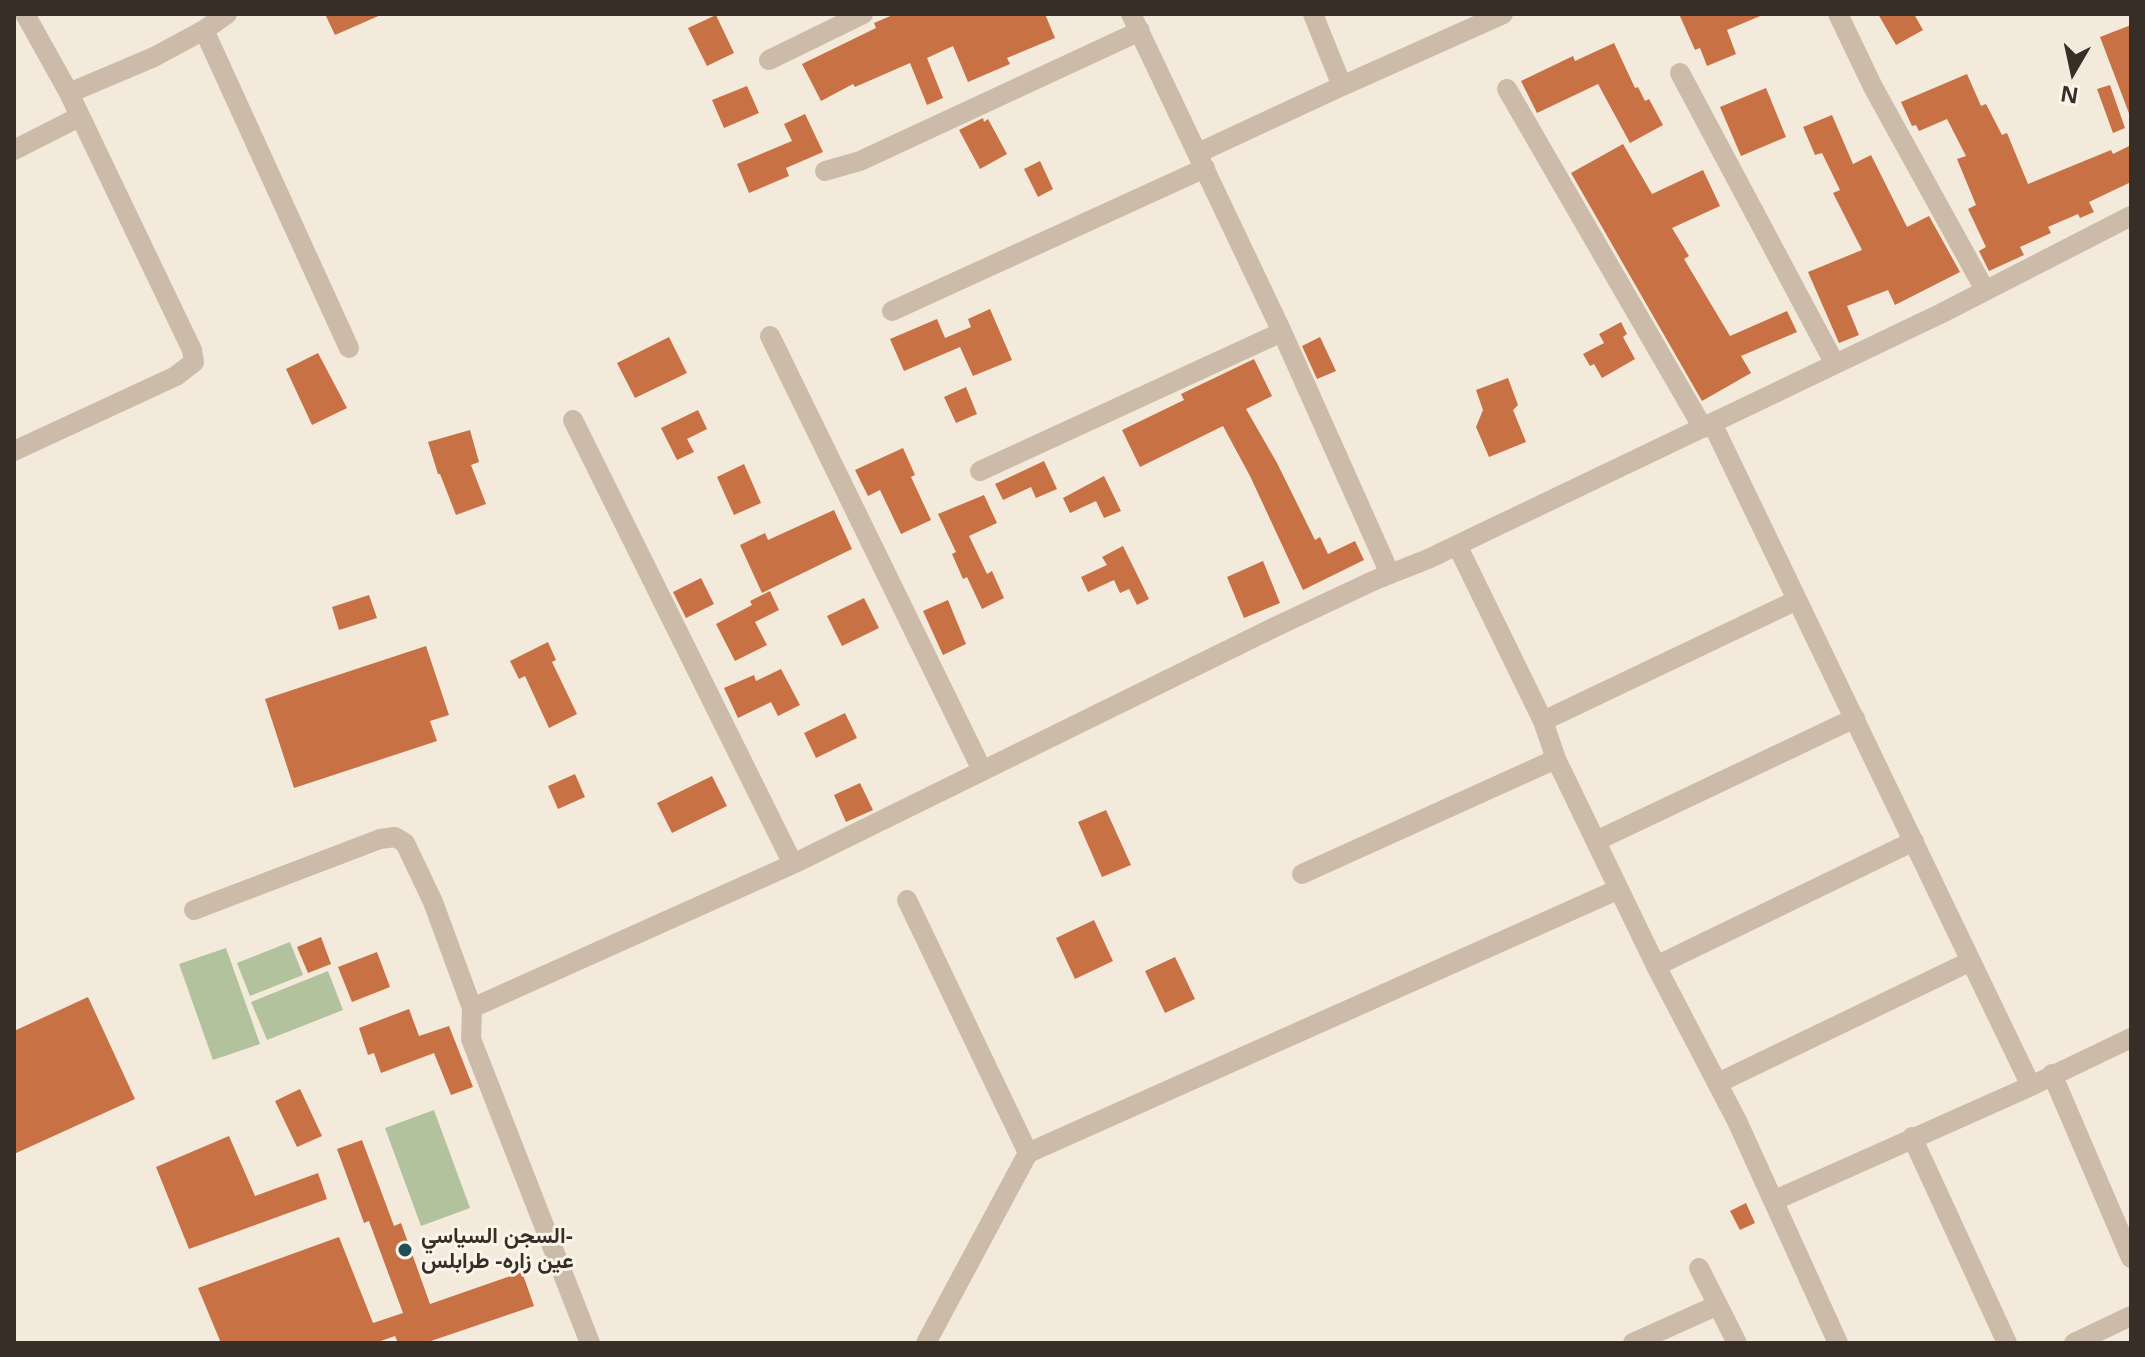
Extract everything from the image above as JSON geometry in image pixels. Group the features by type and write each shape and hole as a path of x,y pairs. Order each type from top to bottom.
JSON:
{"street":[{"path":"14,451 176,376 194,362 192,350 69,93 25,14"},
{"path":"69,93 154,57 204,30 226,14"},
{"path":"769,60 863,14"},
{"path":"1313,14 1342,86"},
{"path":"892,311 1202,161 1464,22 1503,14"},
{"path":"1838,14 1873,87 1985,290"},
{"path":"825,171 860,161 1136,23 1282,332 1390,574"},
{"path":"204,30 349,348"},
{"path":"1680,73 1835,364"},
{"path":"1507,89 1708,426 1855,718 2031,1086"},
{"path":"14,150 79,117"},
{"path":"472,1008 793,864 1390,574 1457,545 1942,313 2131,216"},
{"path":"980,471 1282,332"},
{"path":"770,336 982,770"},
{"path":"573,420 793,864"},
{"path":"1457,545 1543,721 1556,759 1656,966 1718,1083 1838,1343"},
{"path":"1543,721 1797,600"},
{"path":"1596,841 1855,718"},
{"path":"1302,874 1556,759"},
{"path":"194,910 380,839 395,837 405,843 433,902 472,1008 471,1039 590,1343"},
{"path":"1656,966 1914,841"},
{"path":"926,1343 1028,1153 1619,889"},
{"path":"907,900 1028,1153"},
{"path":"1718,1083 1971,961"},
{"path":"1773,1201 2131,1038"},
{"path":"2052,1074 2131,1258"},
{"path":"1912,1137 2007,1343"},
{"path":"1699,1268 1737,1343"},
{"path":"1633,1343 1718,1305"},
{"path":"2074,1343 2131,1316"}],"green space":[{"path":"290,942 303,975 250,996 237,963"},
{"path":"226,948 260,1044 213,1060 179,964"},
{"path":"328,971 343,1010 267,1040 251,1002"},
{"path":"434,1110 470,1208 421,1226 385,1128"}],"building":[{"path":"325,14 383,14 335,35"},
{"path":"895,14 1045,14 1055,38 1007,58 1010,64 968,82 953,46 927,58 943,98 927,105 910,63 855,87 853,84 821,101 802,64 876,28 874,23"},
{"path":"1679,14 1765,14 1727,30 1736,54 1707,66 1700,48 1695,50"},
{"path":"1878,14 1914,14 1923,30 1896,45"},
{"path":"716,15 734,53 707,66 688,28"},
{"path":"2131,25 2131,116 2130,116 2100,37"},
{"path":"1614,43 1635,88 1638,87 1645,101 1649,99 1663,125 1630,143 1598,84 1537,113 1521,81 1573,56 1575,61"},
{"path":"1967,74 1981,106 1986,104 2002,135 2007,133 2028,184 2111,150 2113,154 2131,145 2131,182 2089,202 2094,212 2080,218 2078,214 2048,227 2051,233 2020,247 2024,255 1989,271 1979,251 1986,247 1968,209 1976,205 1957,159 1966,156 1947,119 1919,131 1916,125 1912,126 1901,102"},
{"path":"2110,85 2125,128 2113,133 2097,89"},
{"path":"747,86 759,113 724,128 712,100"},
{"path":"1766,88 1786,137 1741,156 1720,107"},
{"path":"805,114 823,152 786,168 789,176 749,193 737,164 792,141 784,124"},
{"path":"1832,115 1853,164 1871,155 1907,227 1929,216 1960,272 1895,305 1888,290 1847,306 1859,335 1839,343 1808,272 1862,250 1833,193 1840,190 1822,153 1815,155 1803,127"},
{"path":"983,118 984,122 988,119 1007,154 980,169 959,130"},
{"path":"1623,144 1652,194 1703,170 1720,206 1672,228 1689,256 1684,259 1730,336 1787,311 1797,332 1741,356 1751,373 1702,401 1571,173"},
{"path":"1040,161 1053,189 1038,197 1024,169"},
{"path":"990,309 1012,360 973,376 960,347 904,371 890,339 937,319 945,338 971,327 968,319"},
{"path":"1621,322 1627,334 1623,337 1635,359 1602,378 1594,364 1590,366 1583,354 1604,343 1599,334"},
{"path":"669,337 687,373 635,398 617,363"},
{"path":"1320,337 1336,371 1317,379 1302,346"},
{"path":"318,353 347,408 312,425 286,369"},
{"path":"1254,359 1272,396 1246,409 1315,540 1320,537 1328,554 1355,541 1364,560 1303,590 1223,426 1140,467 1122,430 1184,400 1181,394"},
{"path":"1508,378 1518,405 1513,410 1526,442 1489,457 1476,427 1483,410 1476,390"},
{"path":"966,387 977,414 956,423 944,397"},
{"path":"698,410 707,429 687,439 694,452 677,460 661,428"},
{"path":"470,430 479,462 471,465 486,504 456,515 428,442"},
{"path":"903,448 915,475 911,477 931,520 901,534 880,490 868,496 855,470"},
{"path":"1044,461 1057,489 1036,498 1031,487 1003,500 995,484"},
{"path":"744,464 761,503 734,515 717,477"},
{"path":"1104,476 1121,511 1104,518 1096,501 1070,513 1063,498"},
{"path":"984,495 997,523 969,536 987,574 992,571 1004,598 982,609 967,577 963,579 952,554 956,552 938,514"},
{"path":"834,510 852,549 762,593 740,545 765,533 768,540"},
{"path":"1123,546 1149,599 1137,605 1129,589 1120,593 1114,580 1088,592 1081,577 1107,565 1102,557"},
{"path":"1263,561 1280,603 1244,618 1227,577"},
{"path":"701,578 714,604 686,618 673,592"},
{"path":"770,591 779,610 755,622 767,645 735,661 716,624 752,605 750,601"},
{"path":"369,595 377,618 339,630 332,607"},
{"path":"864,598 879,628 842,646 827,616"},
{"path":"948,600 966,644 943,655 923,611"},
{"path":"548,642 556,660 552,662 577,714 549,728 525,676 519,679 510,661"},
{"path":"426,646 449,715 430,721 437,741 294,788 265,699"},
{"path":"781,669 800,705 778,716 771,702 738,718 724,688 754,675 756,681"},
{"path":"845,713 857,738 816,758 804,733"},
{"path":"575,774 585,797 558,809 548,786"},
{"path":"712,776 727,806 672,833 657,803"},
{"path":"860,783 873,810 846,822 834,795"},
{"path":"1106,810 1131,865 1102,877 1078,822"},
{"path":"1094,920 1113,961 1075,979 1056,938"},
{"path":"321,937 331,964 308,973 297,947"},
{"path":"377,952 390,987 352,1002 338,967"},
{"path":"1175,957 1195,999 1165,1013 1145,971"},
{"path":"88,997 135,1099 14,1154 14,1031"},
{"path":"409,1009 419,1036 449,1026 473,1087 451,1095 434,1053 381,1073 374,1053 368,1055 359,1028"},
{"path":"300,1089 322,1136 297,1147 275,1101"},
{"path":"229,1136 255,1196 318,1173 327,1199 189,1249 156,1167"},
{"path":"362,1140 394,1226 401,1223 430,1304 522,1272 534,1306 425,1343 398,1343 395,1336 375,1343 221,1343 198,1288 339,1237 373,1323 403,1313 369,1221 364,1223 337,1149"},
{"path":"1746,1203 1755,1223 1740,1230 1730,1211"}],"place":[{"name":"السجن السياسي- عين زاره- طرابلس","path":"405,1250"}]}
